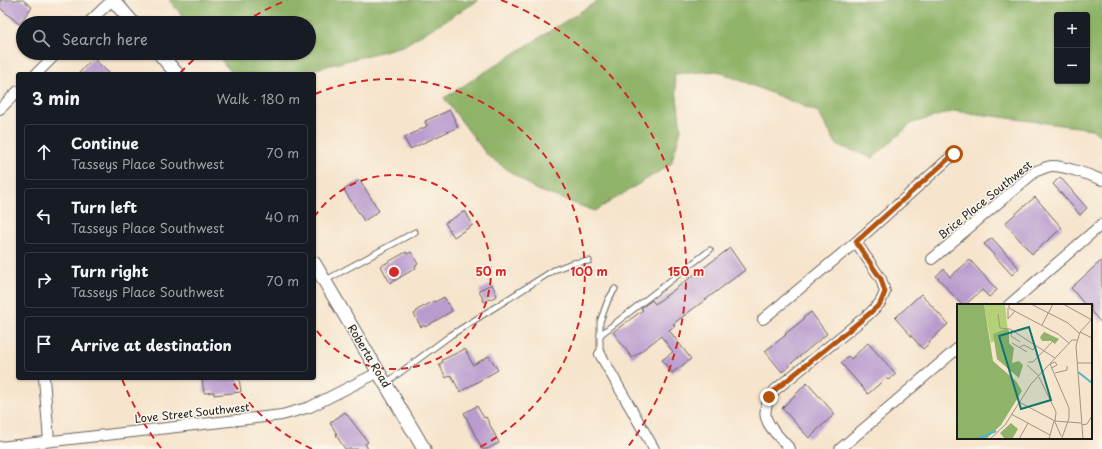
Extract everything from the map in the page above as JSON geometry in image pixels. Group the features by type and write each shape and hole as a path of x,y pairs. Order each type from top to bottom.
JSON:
{"street":[{"path":"95,16 112,0 126,16"},
{"path":"38,72 50,60"},
{"path":"165,60 175,72"},
{"path":"0,109 16,93"},
{"path":"763,319 856,242 954,154"},
{"name":"Brice Place Southwest","path":"932,259 1036,171 1050,166 1092,176 1102,180"},
{"path":"1010,304 1102,224"},
{"path":"790,449 766,420 764,410 769,397 775,390 869,314 880,304 885,292 881,279 856,242"},
{"name":"Roberta Road","path":"316,266 424,449"},
{"path":"840,449 957,349"},
{"path":"600,354 654,449"},
{"name":"Love Street Southwest","path":"0,447 282,415 310,407 382,378"},
{"path":"44,380 49,441"}],"lane":[{"path":"325,281 415,232"},
{"path":"600,335 710,250"},
{"path":"382,378 554,270 572,263 589,261"},
{"path":"600,354 600,322 608,300 615,289"}],"green space":[{"path":"169,0 479,0 403,46 304,72 231,72 221,60 316,60 316,16 183,16"},
{"path":"599,0 1102,0 1102,137 1092,129 955,111 912,123 873,158 837,145 818,112 717,71 674,74 681,129 671,164 595,211 535,189 487,155 444,98"}],"building":[{"path":"0,0 23,0 32,7 25,16 16,16 16,21 0,8"},
{"path":"91,60 95,60 108,72 80,72"},
{"path":"450,110 458,127 410,149 404,138 427,126 425,121"},
{"path":"1060,177 1087,208 1080,215 1053,184"},
{"path":"360,180 379,211 364,221 344,190"},
{"path":"1035,197 1062,228 1032,254 1005,223"},
{"path":"465,211 473,225 454,237 445,223"},
{"path":"992,238 1019,268 1012,275 984,244"},
{"path":"730,248 745,270 673,324 675,326 669,330 691,359 672,373 662,360 673,352 661,336 632,358 613,332 643,310 641,308 652,300 655,304"},
{"path":"406,252 407,254 411,252 418,264 415,266 416,268 390,283 381,266"},
{"path":"970,260 997,290 989,297 982,290 966,304 961,304 936,276 944,269 950,277"},
{"path":"1102,260 1102,324 1092,312 1092,304 1084,304 1071,288"},
{"path":"492,284 497,296 484,302 479,290"},
{"path":"921,294 948,324 923,349 895,318"},
{"path":"444,297 452,311 425,327 424,325 421,327 414,314 417,310"},
{"path":"811,312 827,334 782,372 765,351 786,335 785,334"},
{"path":"868,343 896,374 888,380 886,378 868,394 841,363 848,356 851,359"},
{"path":"465,349 473,365 489,356 498,370 460,392 451,375 446,378 439,364 443,362 442,360"},
{"path":"202,380 239,380 241,392 214,395 214,392 204,393"},
{"path":"807,383 835,414 809,438 782,408"},
{"path":"477,406 484,418 486,417 499,443 487,449 482,449 464,413"},
{"path":"345,412 368,442 365,444 368,449 345,449 336,435 337,434 330,423"}],"route":[{"path":"769,397 775,390 880,304 885,292 881,279 856,242 954,154"}]}
